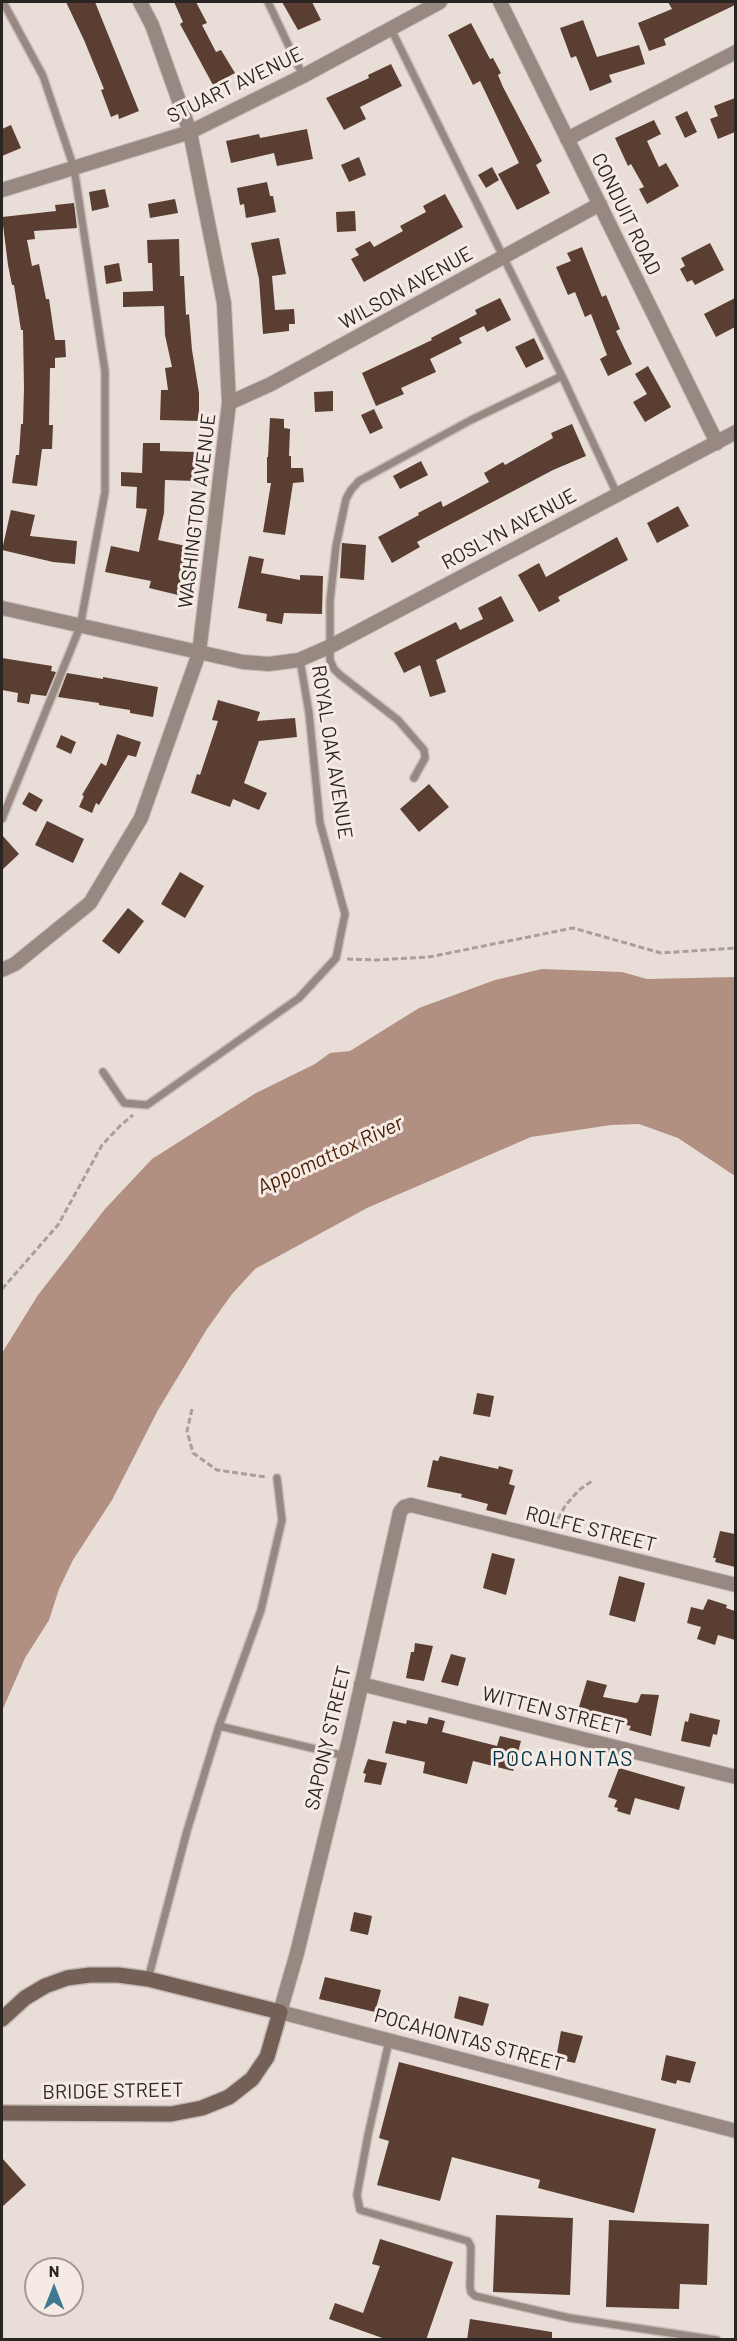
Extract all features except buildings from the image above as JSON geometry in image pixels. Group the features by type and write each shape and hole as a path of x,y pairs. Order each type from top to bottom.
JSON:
{"street":[{"name":"WASHINGTON AVENUE","path":"2,970 15,964 90,903 141,818 200,653 229,403 224,303 190,132 152,25 140,2"},
{"name":"STUART AVENUE","path":"2,190 190,132 303,76 440,2"},
{"name":"CONDUIT ROAD","path":"501,2 717,442"},
{"path":"567,139 735,52"},
{"name":"WILSON AVENUE","path":"229,403 271,384 600,204"},
{"name":"ROSLYN AVENUE","path":"300,660 331,646 735,432"},
{"name":"ROYAL OAK AVENUE","path":"2,608 243,662 269,664 300,660"},
{"name":"SAPONY STREET","path":"280,2012 297,1953 345,1756 400,1512 411,1504 438,1511"},
{"name":"ROLFE STREET","path":"438,1511 735,1585"},
{"name":"WITTEN STREET","path":"361,1684 735,1777"},
{"name":"POCAHONTAS STREET","path":"2,2019 25,1998 45,1986 67,1978 90,1974 118,1974 148,1979 280,2012 735,2131"},
{"name":"BRIDGE STREET","path":"2,2114 171,2114 202,2108 229,2097 252,2079 267,2057 280,2012"}],"lane":[{"path":"2,819 80,627 105,492 105,371 74,168 43,76 3,2"},
{"path":"268,2 303,76"},
{"path":"390,27 562,376 617,494"},
{"path":"414,778 425,758 424,750 398,720 334,669 330,660 330,601 336,546 346,499 360,481 471,420 562,376"},
{"name":"ROYAL OAK AVENUE","path":"300,660 309,713 320,823 345,914 336,958"},
{"path":"103,1072 124,1103 147,1105 299,998 336,958"},
{"path":"148,1979 187,1831 219,1726 261,1610 282,1520 277,1478"},
{"path":"219,1726 345,1756"},
{"path":"390,2042 368,2135 357,2195 360,2210 468,2241 471,2247 470,2287 475,2296 570,2318 717,2340"}],"path":[{"path":"336,958 376,960 429,957 573,928 661,953 735,948"},
{"path":"2,1289 58,1225 102,1145 121,1125 147,1105"},
{"path":"192,1409 188,1431 194,1453 218,1470 277,1478"},
{"path":"547,1539 565,1506 579,1490 592,1481"}],"water":[{"name":"Appomattox River","path":"542,969 622,972 647,979 735,977 735,1176 678,1138 639,1124 611,1125 531,1137 367,1208 255,1269 232,1294 207,1329 158,1410 112,1500 73,1560 59,1589 49,1620 25,1658 2,1711 2,1353 38,1295 105,1209 152,1159 256,1093 315,1064 330,1053 350,1051 419,1008 495,980"}],"district":[{"name":"POCAHONTAS","path":"563,1759"}]}
